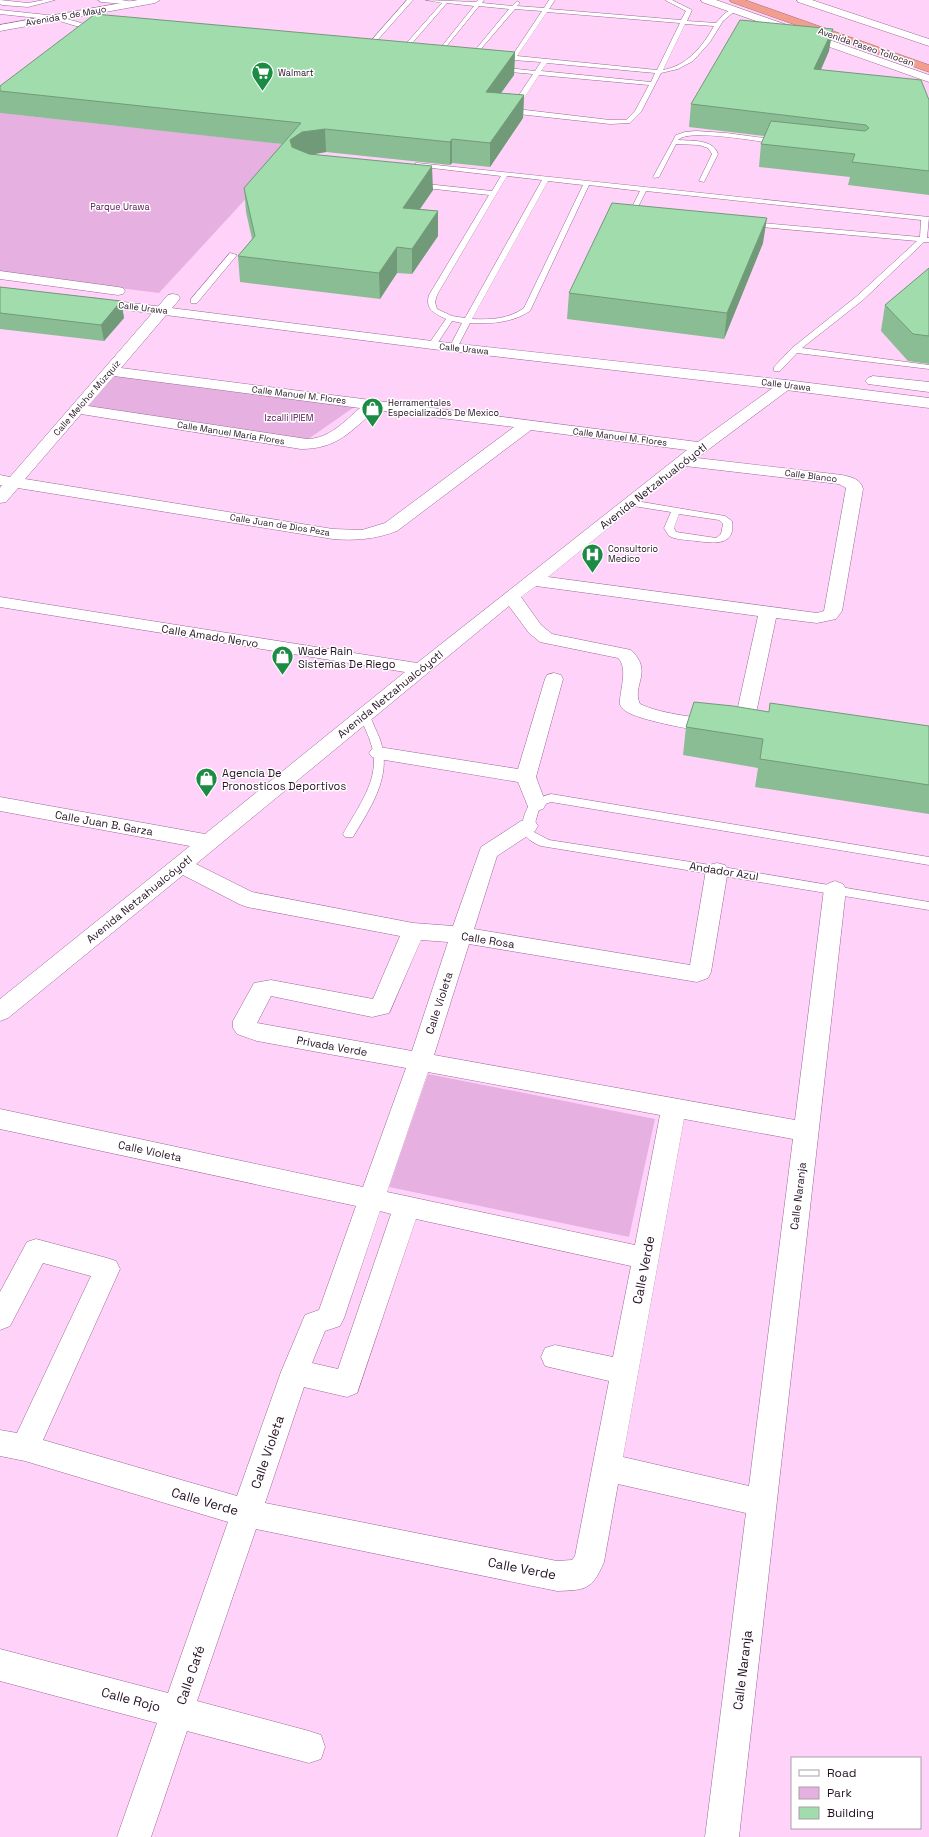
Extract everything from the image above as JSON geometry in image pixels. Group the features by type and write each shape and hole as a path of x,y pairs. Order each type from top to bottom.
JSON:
{"highway":[{"name":"Avenida Paseo Tollocan","path":"734,5 803,24 929,69"},
{"path":"900,59 929,73"}],"street":[{"name":"Avenida 5 de Mayo","path":"0,28 154,0"},
{"name":"Avenida Paseo Tollocan","path":"706,0 734,5 929,79"},
{"path":"802,0 929,43"},
{"name":"Calle Urawa","path":"0,275 129,292"},
{"name":"Calle Urawa","path":"160,304 173,298 209,303"},
{"name":"Calle Urawa","path":"77,300 160,304 454,348 785,375"},
{"name":"Calle Melchor Múzquiz","path":"0,498 7,481 77,409 110,371 160,304"},
{"name":"Calle Urawa","path":"426,330 476,336"},
{"name":"Calle Urawa","path":"761,368 785,375 929,403"},
{"name":"Calle Manuel M. Flores","path":"110,371 702,447"},
{"name":"Avenida Netzahualcóyotl","path":"0,1012 420,669 630,504 682,461 702,447 785,375"},
{"path":"861,379 929,387"},
{"name":"Calle Manuel María Flores","path":"77,409 301,444 316,444 326,441 372,405"},
{"name":"Calle Juan de Dios Peza","path":"7,481 325,533 363,536 377,534 390,526 527,425"},
{"name":"Calle Blanco","path":"682,461 842,480 854,485 855,489 833,611 830,615 817,618 768,611"},
{"path":"511,596 535,629 546,638 624,654 630,658 633,667 628,696 630,705 634,708 653,714 718,726 732,726 740,724 745,718 768,611 533,580"},
{"name":"Calle Amado Nervo","path":"0,602 420,669"},
{"path":"532,815 526,777 554,679"},
{"path":"379,752 526,777"},
{"name":"Calle Juan B. Garza","path":"0,804 209,842"},
{"name":"Calle Violeta","path":"246,1512 295,1372 315,1323 330,1318 420,1062 488,852 532,815"},
{"name":"Calle Rosa","path":"181,865 247,900 413,931 461,935 697,974 700,972 717,870"},
{"name":"Calle Naranja","path":"722,1837 835,889"},
{"name":"Privada Verde","path":"413,931 381,1007 372,1008 271,988 262,989 245,1021 245,1028 257,1032 420,1062"},
{"path":"420,1062 806,1132"},
{"name":"Calle Verde","path":"12,1445 246,1512 557,1576 580,1576 589,1562 674,1108"},
{"name":"Calle Violeta","path":"0,1119 646,1258"},
{"path":"295,1372 347,1384 407,1206"},
{"path":"0,1318 36,1250 107,1269 12,1445"},
{"path":"555,1357 624,1372"},
{"path":"606,1467 762,1502"},
{"name":"Calle Café","path":"134,1837 246,1512"},
{"name":"Calle Rojo","path":"0,1665 309,1747"}],"lane":[{"path":"2,0 2,3 28,6 52,0"},
{"path":"101,0 138,3"},
{"path":"368,56 361,56 410,0"},
{"path":"429,0 480,2 514,7 717,25"},
{"path":"472,67 465,66 514,7 518,0"},
{"path":"512,58 552,0"},
{"path":"668,0 689,10"},
{"path":"675,0 688,6 689,10"},
{"path":"405,48 446,1"},
{"path":"440,51 480,2"},
{"path":"491,56 659,72 672,70 692,59 712,34 722,17 734,5"},
{"path":"545,61 514,107 514,110 518,112 610,122 628,122 638,112 654,84 689,10"},
{"path":"0,12 57,18 78,25 101,29"},
{"path":"88,13 103,16"},
{"path":"363,44 377,45"},
{"path":"398,47 412,48"},
{"path":"434,50 448,51"},
{"path":"469,53 484,55"},
{"path":"488,68 654,84"},
{"path":"656,177 677,137 684,133 691,132 783,142"},
{"path":"675,142 704,145 712,147 715,150 715,154 702,181"},
{"path":"412,165 927,219 926,240 860,298 795,350 785,375"},
{"path":"505,174 433,295 431,302 434,310 450,318 467,321 513,318 522,314 527,309 587,183"},
{"path":"454,348 467,321 546,179"},
{"path":"406,184 494,193"},
{"path":"644,189 636,205 638,210 654,215"},
{"path":"745,223 926,240"},
{"path":"194,301 233,255"},
{"path":"432,345 450,318"},
{"path":"795,350 929,367"},
{"path":"630,504 676,511 722,518 727,521 728,525 725,537 722,540 716,541 672,534 669,528 676,511"},
{"path":"349,834 375,786 380,771 379,752 364,716"},
{"path":"532,815 543,800 558,799 929,861"},
{"name":"Andador Azul","path":"532,815 528,832 538,841 548,844 835,889 929,906"}],"green space":[{"name":"Parque Urawa","path":"0,113 293,145 266,177 159,293 0,273"},
{"name":"Izcalli IPIEM","path":"110,371 360,403 301,444 77,409"},
{"path":"428,1074 655,1119 629,1237 389,1187"}],"building":[{"path":"95,14 515,52 486,92 524,95 490,143 452,139 450,142 325,129 302,132 290,140 292,147 309,154 432,166 403,208 438,211 412,249 397,247 379,273 238,256 255,236 244,188 301,123 0,91 0,86"},
{"path":"740,20 833,29 814,69 921,80 929,100 929,171 852,162 855,154 761,144 771,121 865,131 869,128 866,125 691,104"},
{"path":"612,203 767,218 727,313 569,293"},
{"path":"929,268 929,336 913,334 885,305"},
{"path":"0,287 121,301 101,325 0,313"},
{"path":"694,702 769,712 770,703 929,726 929,785 760,759 763,739 686,727"}],"place":[{"name":"Walmart","path":"262,92"},
{"name":"Herramentales Especializados De Mexico","path":"372,428"},
{"name":"Consultorio Medico","path":"593,574"},
{"name":"Wade Rain Sistemas De Riego","path":"282,676"},
{"name":"Agencia De Pronosticos Deportivos","path":"207,798"}]}
